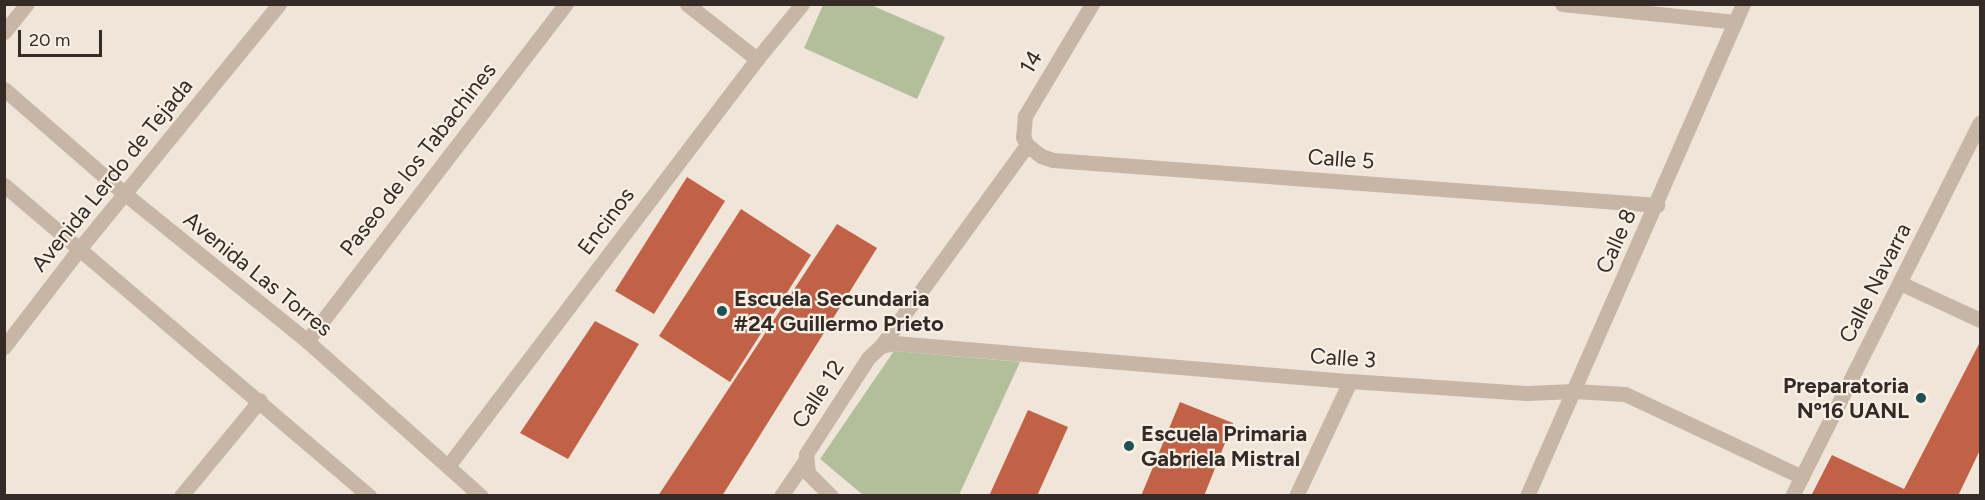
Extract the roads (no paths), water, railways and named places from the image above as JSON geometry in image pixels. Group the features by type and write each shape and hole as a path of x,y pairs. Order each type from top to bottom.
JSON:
{"street":[{"path":"4,32 27,4"},
{"name":"Avenida Lerdo de Tejada","path":"4,347 124,194 279,4"},
{"name":"Paseo de los Tabachines","path":"307,341 566,4"},
{"path":"687,4 757,59"},
{"name":"Encinos","path":"448,466 757,59 802,4"},
{"name":"14","path":"1027,145 1022,128 1025,116 1092,4"},
{"path":"1562,4 1735,22"},
{"name":"Calle 8","path":"1527,495 1657,206 1743,4"},
{"name":"Avenida Las Torres","path":"4,88 124,194 307,341 481,495"},
{"name":"Calle Navarra","path":"1792,495 1980,123"},
{"path":"881,346 1027,145"},
{"name":"Calle 5","path":"1027,145 1041,156 1053,160 1657,206"},
{"path":"4,185 370,495"},
{"path":"1900,283 1980,320"},
{"name":"Calle 3","path":"881,346 894,343 1350,381 1527,393 1574,391 1625,394 1802,477"},
{"name":"Calle 12","path":"781,495 868,358 881,346"},
{"path":"1296,495 1350,381"},
{"path":"181,495 260,400"},
{"path":"806,457 812,480 831,495"}],"place":[{"name":"Escuela Secundaria #24 Guillermo Prieto","path":"722,311"},
{"name":"Preparatoria Nº16 UANL","path":"1921,398"},
{"name":"Escuela Primaria Gabriela Mistral","path":"1129,446"}]}
